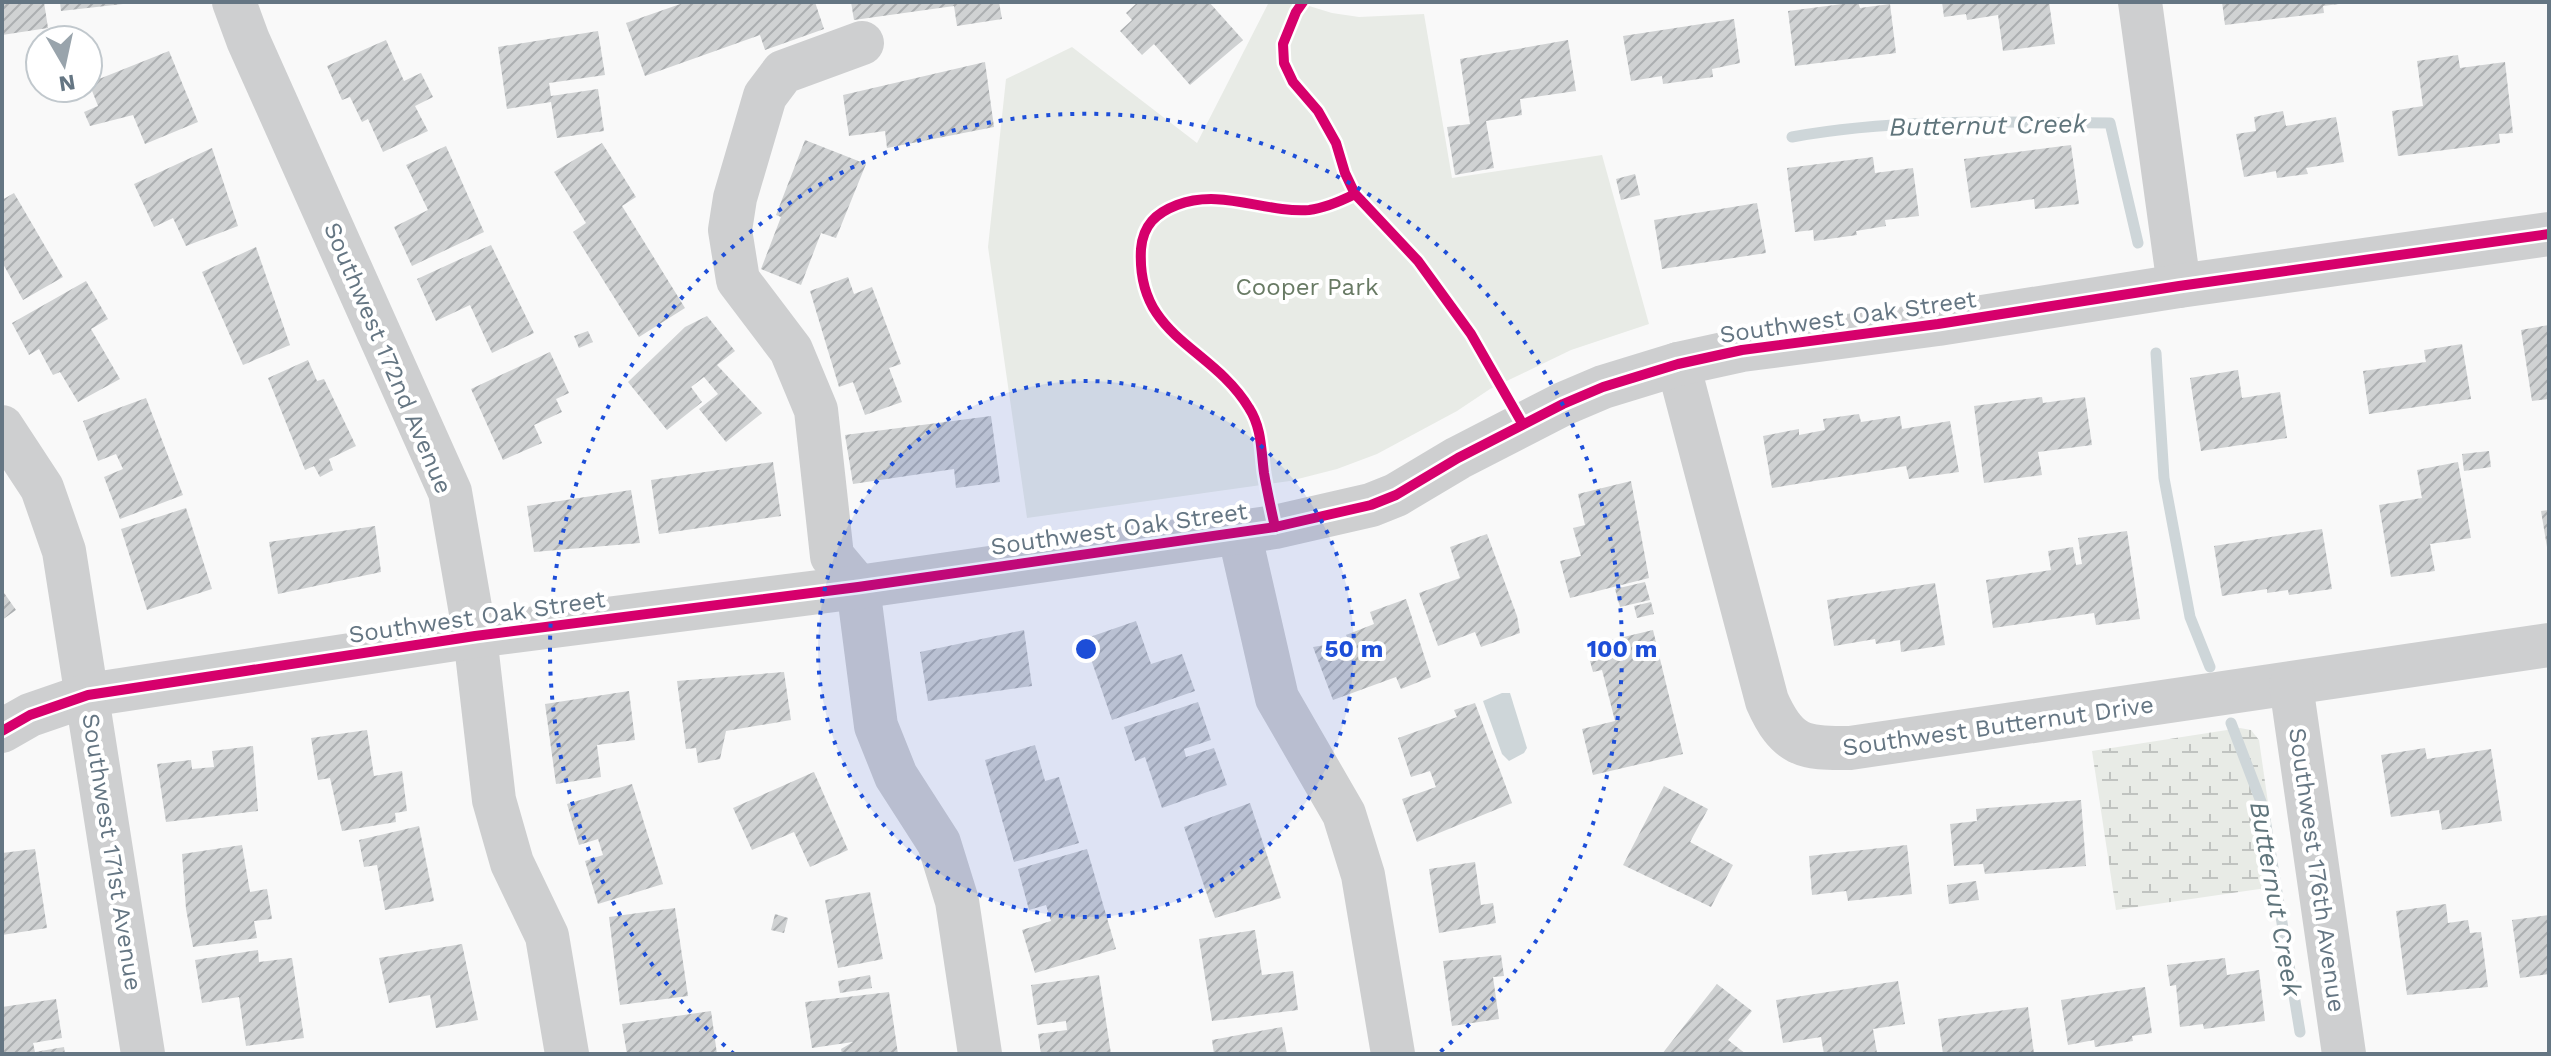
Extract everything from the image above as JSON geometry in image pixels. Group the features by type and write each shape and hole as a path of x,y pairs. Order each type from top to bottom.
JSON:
{"street":[{"name":"Southwest 172nd Avenue","path":"234,2 248,40 450,492 475,636 494,800 512,863 547,936 567,1054"},
{"path":"2140,2 2179,286"},
{"path":"862,43 783,72 765,96 735,198 730,230 738,280 791,350 816,410 832,556 858,587 876,726 896,776 939,843 957,901 980,1054"},
{"name":"Southwest Oak Street","path":"2,731 30,715 88,695 475,636 858,587 1239,532 1371,505 1396,495 1458,458 1563,404 1603,387 1678,364 1742,350 2549,234"},
{"name":"Southwest Butternut Drive","path":"1678,364 1767,701 1779,727 1795,740 1814,749 1850,748 2549,645"},
{"name":"Southwest 171st Avenue","path":"2,427 42,488 64,551 143,1054"},
{"path":"1239,532 1277,698 1344,814 1363,875 1393,1054"},
{"name":"Southwest 176th Avenue","path":"2291,685 2344,1054"}],"green space":[{"name":"Cooper Park","path":"1269,2 1296,2 1359,17 1424,14 1452,178 1602,155 1649,324 1571,350 1490,389 1457,411 1377,454 1337,469 1290,481 1027,518 988,247 1006,79 1072,47 1197,143"},
{"path":"2240,728 2251,730 2259,740 2280,886 2116,910 2092,751"}],"shaded area":[{"path":"1510,693 1527,748 1509,761 1502,754 1483,701"}],"building":[{"path":"2,2 44,2 47,24 24,24 24,32 2,35"},
{"path":"60,2 123,2 123,4 61,11"},
{"path":"686,2 815,2 824,29 765,50 760,35 645,76 626,23"},
{"path":"851,2 999,2 1002,19 957,26 954,6 854,20"},
{"path":"1138,2 1209,2 1243,40 1190,85 1154,44 1142,55 1120,31 1132,20 1126,13"},
{"path":"1858,2 1860,8 1890,4 1896,53 1795,66 1788,11"},
{"path":"1942,2 2049,2 2055,44 2003,51 1998,15 1967,20 1966,14 1944,17"},
{"path":"2222,2 2339,4 2323,6 2324,13 2225,25"},
{"path":"1734,19 1740,63 1712,69 1713,77 1663,84 1662,76 1631,81 1623,36"},
{"path":"598,31 605,75 549,83 551,96 598,89 604,131 557,138 551,102 507,109 498,47"},
{"path":"386,40 404,81 421,73 433,97 415,106 428,131 383,152 368,119 362,122 350,97 342,100 327,66"},
{"path":"1568,40 1576,91 1520,99 1522,115 1486,121 1494,168 1455,175 1447,127 1470,124 1460,59"},
{"path":"169,51 198,122 145,144 133,115 90,126 84,112 97,104 104,104 104,77"},
{"path":"2458,55 2460,68 2505,62 2513,133 2499,134 2500,143 2398,156 2392,111 2423,106 2417,61"},
{"path":"985,62 994,127 887,148 885,131 849,136 843,95"},
{"path":"2283,111 2286,126 2336,117 2344,162 2306,168 2308,174 2277,178 2276,171 2244,177 2236,134 2256,131 2254,117"},
{"path":"805,140 866,164 836,238 821,233 801,285 761,269 781,217 776,215"},
{"path":"602,143 636,197 622,206 685,308 639,337 573,232 586,223 554,172"},
{"path":"2071,145 2079,204 2035,209 2034,199 1971,208 1964,159"},
{"path":"446,146 484,232 412,266 394,227 428,210 406,165"},
{"path":"212,148 238,226 186,246 173,218 154,227 134,184"},
{"path":"1873,157 1875,173 1913,168 1919,216 1885,220 1886,226 1856,231 1857,235 1814,241 1813,230 1795,232 1787,168"},
{"path":"1635,174 1640,195 1621,200 1616,179"},
{"path":"14,193 63,277 23,300 2,262 2,200"},
{"path":"1757,203 1766,253 1662,269 1654,220"},
{"path":"491,245 534,333 492,353 470,305 436,321 417,279"},
{"path":"256,247 290,345 243,365 202,272"},
{"path":"848,277 854,294 872,287 901,364 889,368 902,402 865,415 853,382 839,387 810,291"},
{"path":"86,281 108,319 91,329 120,379 78,402 60,372 53,375 39,349 29,355 12,323"},
{"path":"707,316 735,351 717,365 762,413 726,442 699,409 718,394 704,377 691,387 702,402 667,430 628,382 685,327"},
{"path":"2549,325 2549,399 2532,401 2521,330"},
{"path":"588,331 593,342 579,348 574,336"},
{"path":"2462,344 2471,399 2369,414 2363,371 2426,362 2424,350"},
{"path":"550,352 569,393 556,399 562,412 534,425 542,443 503,460 471,389"},
{"path":"308,360 317,381 324,379 356,446 329,459 333,470 320,477 314,466 305,470 268,378"},
{"path":"2238,370 2242,398 2280,392 2287,438 2201,451 2190,378"},
{"path":"2042,397 2043,403 2085,397 2092,445 2038,452 2042,475 1984,483 1974,406"},
{"path":"146,398 183,495 120,519 104,477 123,469 116,454 98,461 83,421"},
{"path":"1859,414 1861,422 1900,416 1902,429 1950,421 1959,472 1909,479 1906,466 1772,488 1763,436 1799,429 1799,435 1825,430 1823,419"},
{"path":"991,416 1000,482 956,488 954,469 853,484 845,435"},
{"path":"2489,451 2491,467 2464,471 2462,454"},
{"path":"773,462 781,516 659,534 651,480"},
{"path":"2458,462 2471,538 2430,544 2435,571 2391,577 2379,505 2422,498 2417,470"},
{"path":"1631,481 1649,578 1570,598 1560,561 1581,556 1573,528 1585,525 1578,494"},
{"path":"631,490 640,543 534,552 527,506"},
{"path":"186,508 212,589 147,610 121,529"},
{"path":"2549,510 2549,547 2547,547 2541,511"},
{"path":"375,526 381,572 278,594 269,542"},
{"path":"2322,529 2332,589 2289,595 2288,590 2267,593 2267,589 2222,596 2214,546"},
{"path":"2127,531 2140,619 2096,625 2094,613 1993,628 1986,580 2051,570 2048,551 2073,547 2076,565 2082,564 2078,538"},
{"path":"1487,534 1517,616 1520,633 1481,647 1475,632 1438,646 1419,593 1460,578 1450,547"},
{"path":"1645,582 1650,600 1620,607 1615,589"},
{"path":"1935,583 1945,645 1901,652 1900,640 1876,644 1875,639 1834,646 1827,600"},
{"path":"2,590 16,610 2,620"},
{"path":"1406,599 1431,677 1401,689 1396,677 1333,700 1313,647 1349,641 1346,635 1374,624 1370,612"},
{"path":"1651,602 1654,614 1637,618 1634,606"},
{"path":"1136,621 1151,664 1182,654 1195,691 1112,720 1084,639"},
{"path":"1024,630 1032,686 928,701 920,652"},
{"path":"1653,630 1683,754 1593,775 1582,729 1615,721 1602,670 1593,672 1586,646"},
{"path":"784,672 791,720 726,731 720,759 698,763 696,748 686,749 677,681"},
{"path":"629,691 635,740 597,745 601,777 556,784 545,704"},
{"path":"1198,702 1211,740 1184,749 1186,757 1214,748 1227,785 1162,808 1145,757 1135,761 1124,727"},
{"path":"1475,703 1512,803 1417,842 1402,799 1436,787 1430,771 1411,777 1398,738 1457,717 1454,710"},
{"path":"367,730 374,776 402,771 407,811 395,813 396,822 342,831 330,778 318,780 311,738"},
{"path":"1035,745 1045,781 1059,777 1079,843 1014,862 985,760"},
{"path":"253,746 258,811 166,822 157,764 191,760 192,769 214,767 212,751"},
{"path":"2425,748 2427,759 2491,749 2502,821 2442,830 2439,810 2391,817 2381,755"},
{"path":"814,772 848,850 810,867 794,832 752,850 733,808"},
{"path":"632,784 663,884 598,904 585,861 603,855 598,839 579,845 567,804"},
{"path":"1664,786 1708,809 1690,842 1733,865 1711,907 1623,865"},
{"path":"2081,800 2086,866 1985,874 1983,864 1954,866 1950,824 1977,821 1976,809"},
{"path":"1250,803 1281,898 1215,918 1184,827"},
{"path":"419,826 434,901 385,910 377,865 364,867 359,840"},
{"path":"242,845 250,892 267,889 272,919 254,921 257,938 193,947 186,909 182,854"},
{"path":"1907,845 1912,894 1848,901 1846,891 1812,895 1809,856"},
{"path":"35,849 47,928 2,935 2,853"},
{"path":"1087,849 1116,949 1035,973 1022,930 1051,921 1046,905 1029,910 1018,869"},
{"path":"1475,862 1481,905 1493,903 1496,923 1439,933 1429,869"},
{"path":"1976,881 1979,900 1949,904 1947,885"},
{"path":"870,892 883,959 838,968 825,900"},
{"path":"2446,904 2448,923 2468,920 2470,933 2481,932 2488,987 2407,995 2396,911"},
{"path":"675,908 688,996 620,1005 609,917"},
{"path":"775,914 788,918 784,933 771,930"},
{"path":"2549,915 2549,974 2520,978 2512,920"},
{"path":"1255,930 1262,975 1293,971 1298,1010 1212,1021 1199,939"},
{"path":"462,944 478,1020 436,1028 430,995 389,1003 379,958"},
{"path":"258,950 259,962 292,958 304,1038 246,1046 239,997 202,1003 195,960"},
{"path":"1501,955 1504,976 1493,977 1499,1019 1452,1026 1443,961"},
{"path":"2225,958 2227,975 2259,970 2265,1021 2204,1029 2203,1024 2180,1027 2176,985 2170,986 2167,965"},
{"path":"870,975 872,988 840,993 838,981"},
{"path":"1099,975 1111,1054 1041,1054 1038,1034 1067,1030 1066,1021 1037,1025 1031,985"},
{"path":"1898,981 1905,1024 1873,1029 1877,1053 1824,1054 1821,1037 1783,1043 1776,1000"},
{"path":"1717,984 1752,1011 1728,1040 1746,1054 1662,1054"},
{"path":"2145,987 2152,1033 2132,1036 2133,1041 2095,1047 2094,1040 2068,1045 2061,1000"},
{"path":"889,992 898,1054 842,1054 841,1049 853,1042 812,1048 805,1002"},
{"path":"56,999 62,1038 33,1043 35,1052 64,1047 65,1054 2,1054 2,1007"},
{"path":"2028,1007 2034,1054 1943,1054 1938,1019"},
{"path":"711,1011 717,1054 627,1054 622,1024"},
{"path":"1282,1027 1287,1054 1214,1054 1212,1040"}],"waterway":[{"name":"Butternut Creek","path":"1792,137 1911,124 2110,123 2138,243"},
{"name":"Butternut Creek","path":"2156,353 2164,478 2190,617 2210,667"},
{"name":"Butternut Creek","path":"2231,723 2263,807 2300,1032"}],"cycle path":[{"path":"1303,2 1283,44 1284,63 1293,82 1318,111 1336,143 1355,194 1418,261 1471,334 1522,423"},
{"path":"1275,527 1259,432 1253,416 1233,387 1163,322 1150,303 1143,279 1142,241 1157,216 1193,200 1226,200 1309,210 1355,194"},
{"path":"2,731 30,715 88,695 475,636 858,587 1275,527 1371,505 1396,495 1458,458 1563,404 1603,387 1678,364 1742,350 2549,234"}]}
